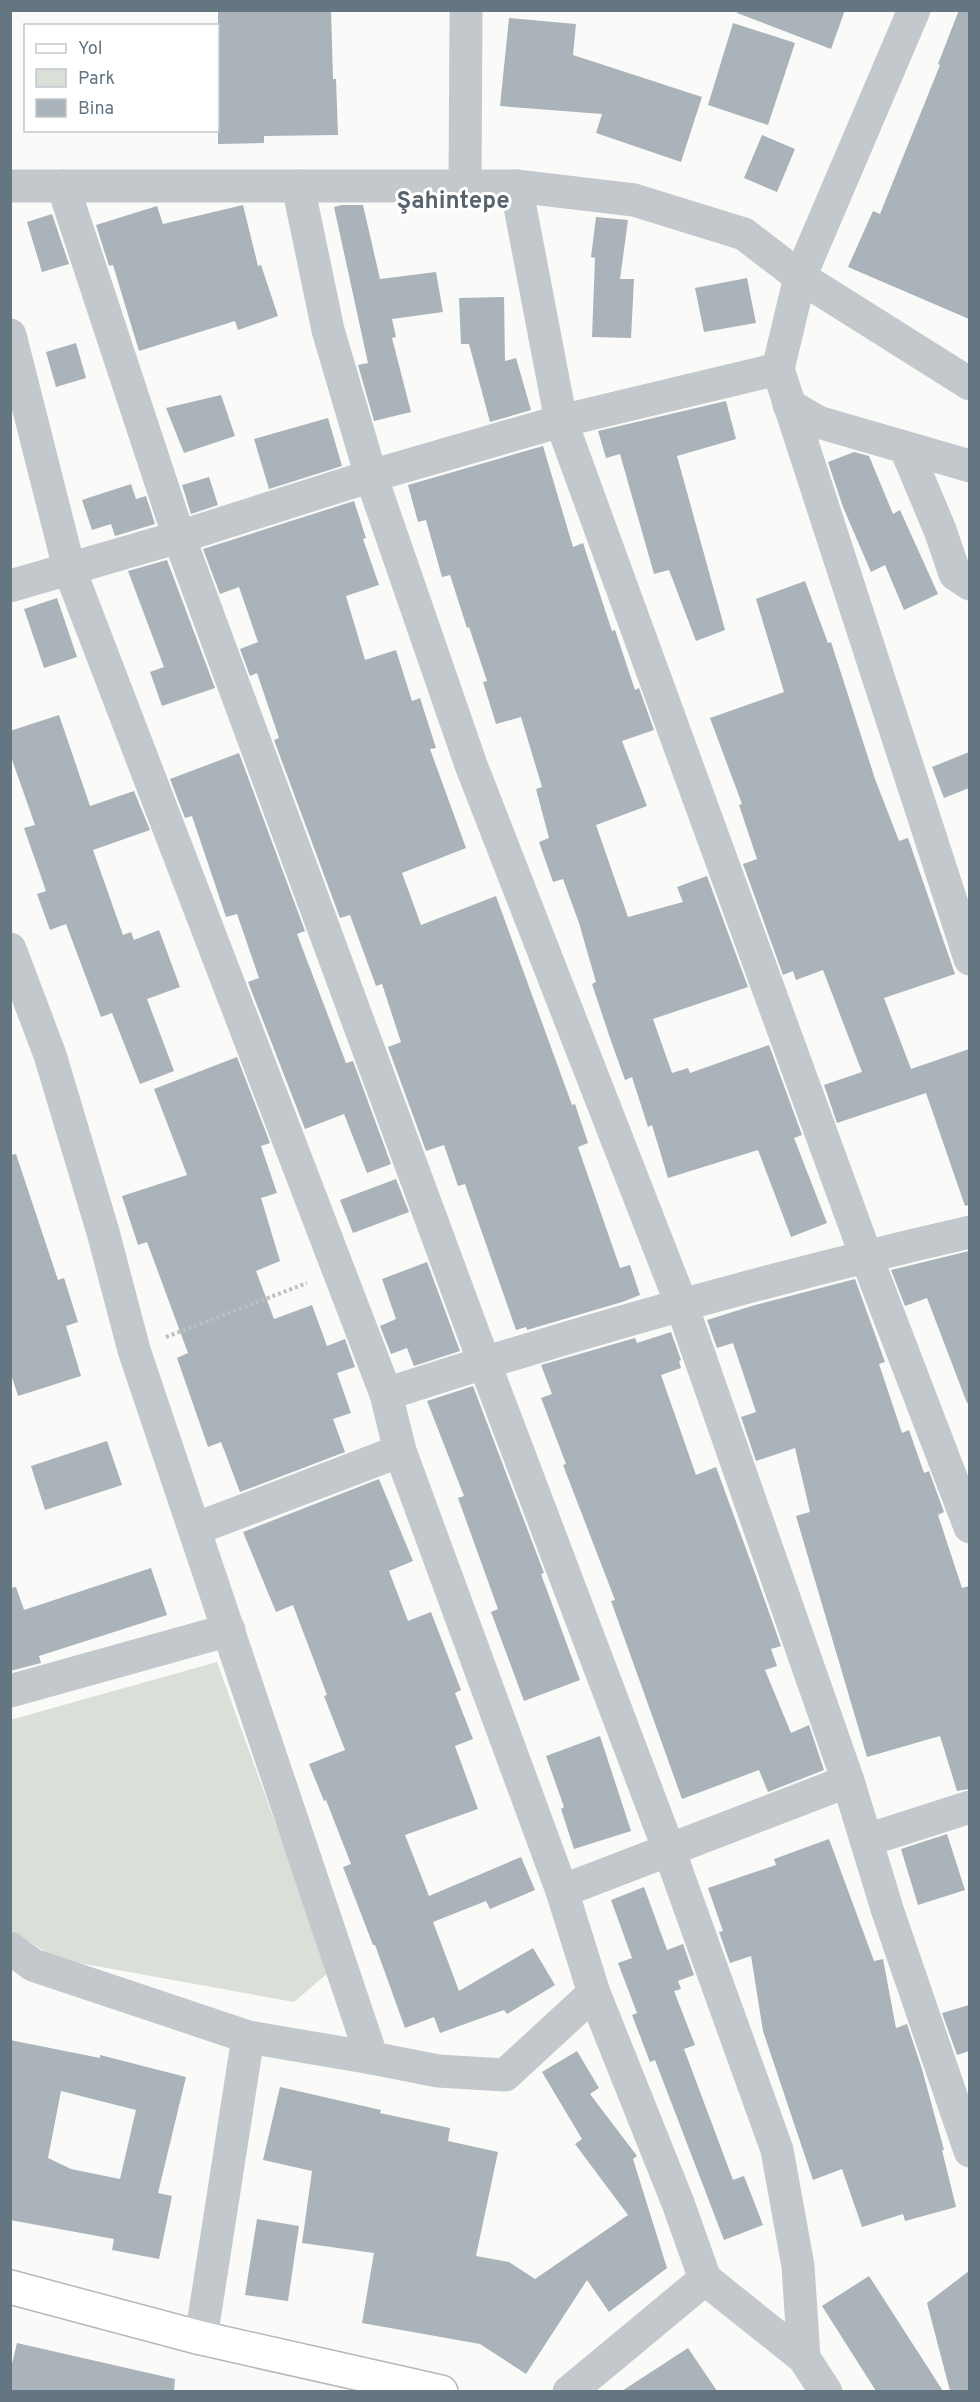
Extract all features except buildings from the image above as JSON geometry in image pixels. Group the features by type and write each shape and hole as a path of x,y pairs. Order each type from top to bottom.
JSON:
{"main road":[{"path":"10,2287 201,2338 441,2391"}],"street":[{"path":"465,188 466,10"},
{"path":"914,10 800,277 778,369 969,960"},
{"path":"10,186 465,188 516,186 634,200 744,234 800,277 969,384"},
{"path":"63,186 179,537 484,1362 669,1850 777,2150 798,2266 804,2358"},
{"path":"298,186 328,330 371,476 471,765 682,1306 848,1781 888,1912 969,2151"},
{"path":"516,186 561,421 866,1256 969,1527"},
{"path":"10,335 69,568 386,1394 400,1451 562,1891 594,1993 674,2192 705,2279 804,2358 826,2391"},
{"path":"10,586 179,537 371,476 561,421 778,369"},
{"path":"789,405 818,422 969,466"},
{"path":"906,449 940,530 955,574 969,584"},
{"path":"10,949 50,1055 103,1232 134,1350 372,2058"},
{"path":"386,1394 484,1362 682,1306 866,1256 969,1232"},
{"path":"195,1529 400,1451"},
{"path":"10,1691 229,1630"},
{"path":"562,1891 848,1781"},
{"path":"867,1840 969,1807"},
{"path":"10,1948 33,1965 248,2037 438,2071 505,2075 594,1993"},
{"path":"201,2338 248,2037"},
{"path":"569,2391 705,2279"}],"path":[{"path":"134,1350 339,1271"}],"green space":[{"path":"217,1662 329,1972 294,2002 57,1959 11,1930 10,1720"}],"district":[{"name":"Şahintepe","path":"453,200"}]}
